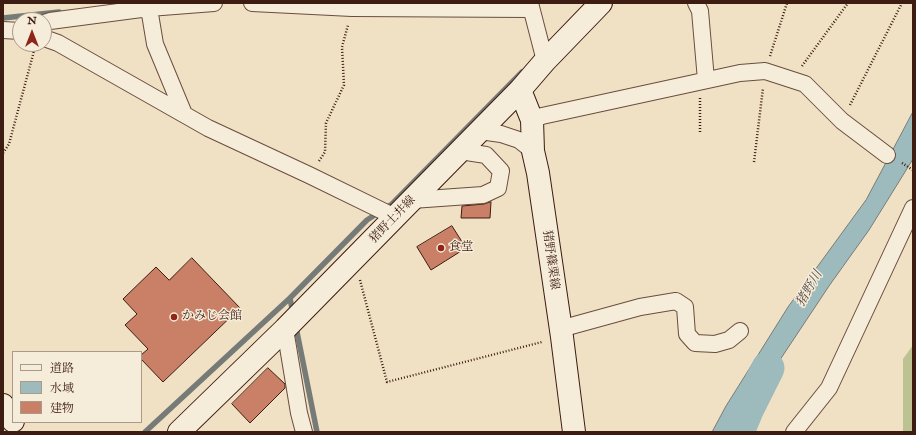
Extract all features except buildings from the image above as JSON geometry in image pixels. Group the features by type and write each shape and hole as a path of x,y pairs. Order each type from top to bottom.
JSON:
{"main road":[{"name":"猪野土井線","path":"179,432 355,259 520,90 545,61 601,3"},
{"name":"猪野篠栗線","path":"520,90 532,120 533,151 538,173 574,432"},
{"path":"3,405 12,420"},
{"path":"14,423 20,432"}],"street":[{"path":"52,21 149,6 214,3"},
{"path":"252,3 352,8 531,6 545,61"},
{"path":"696,3 700,11 703,81"},
{"path":"149,6 155,44 184,114"},
{"path":"52,43 58,43 208,128 395,217"},
{"path":"532,120 542,116 740,73 765,71 805,84 842,121 887,155"},
{"path":"480,131 501,134 518,140 533,151"},
{"path":"412,200 484,195 498,188 501,171 486,155 460,150"},
{"path":"794,432 829,388 913,208"},
{"path":"561,333 640,307 676,301 685,307 687,334 695,343 715,344 729,340 740,331"},
{"path":"285,329 299,414 304,432"}],"path":[{"path":"754,162 765,71 787,3"},
{"path":"793,80 848,3"},
{"path":"842,121 902,3"},
{"path":"309,175 325,152 326,123 344,85 342,47 352,8"},
{"path":"3,153 9,144 36,52"},
{"path":"700,133 703,81"},
{"path":"355,259 387,382 561,333"}],"green space":[{"path":"913,345 913,432 903,432 903,359"}],"water":[{"path":"913,112 913,159 869,230 829,286 748,408 738,432 712,432 726,406 788,307 866,200"}],"waterway":[{"path":"3,18 59,12"},
{"path":"293,314 290,298 367,220 392,204 522,72"},
{"path":"145,432 290,298"},
{"path":"296,327 317,432"},
{"name":"猪野川","path":"738,432 768,368"}],"place":[{"name":"食堂","path":"441,248"},
{"name":"かみじ会館","path":"174,317"}]}
